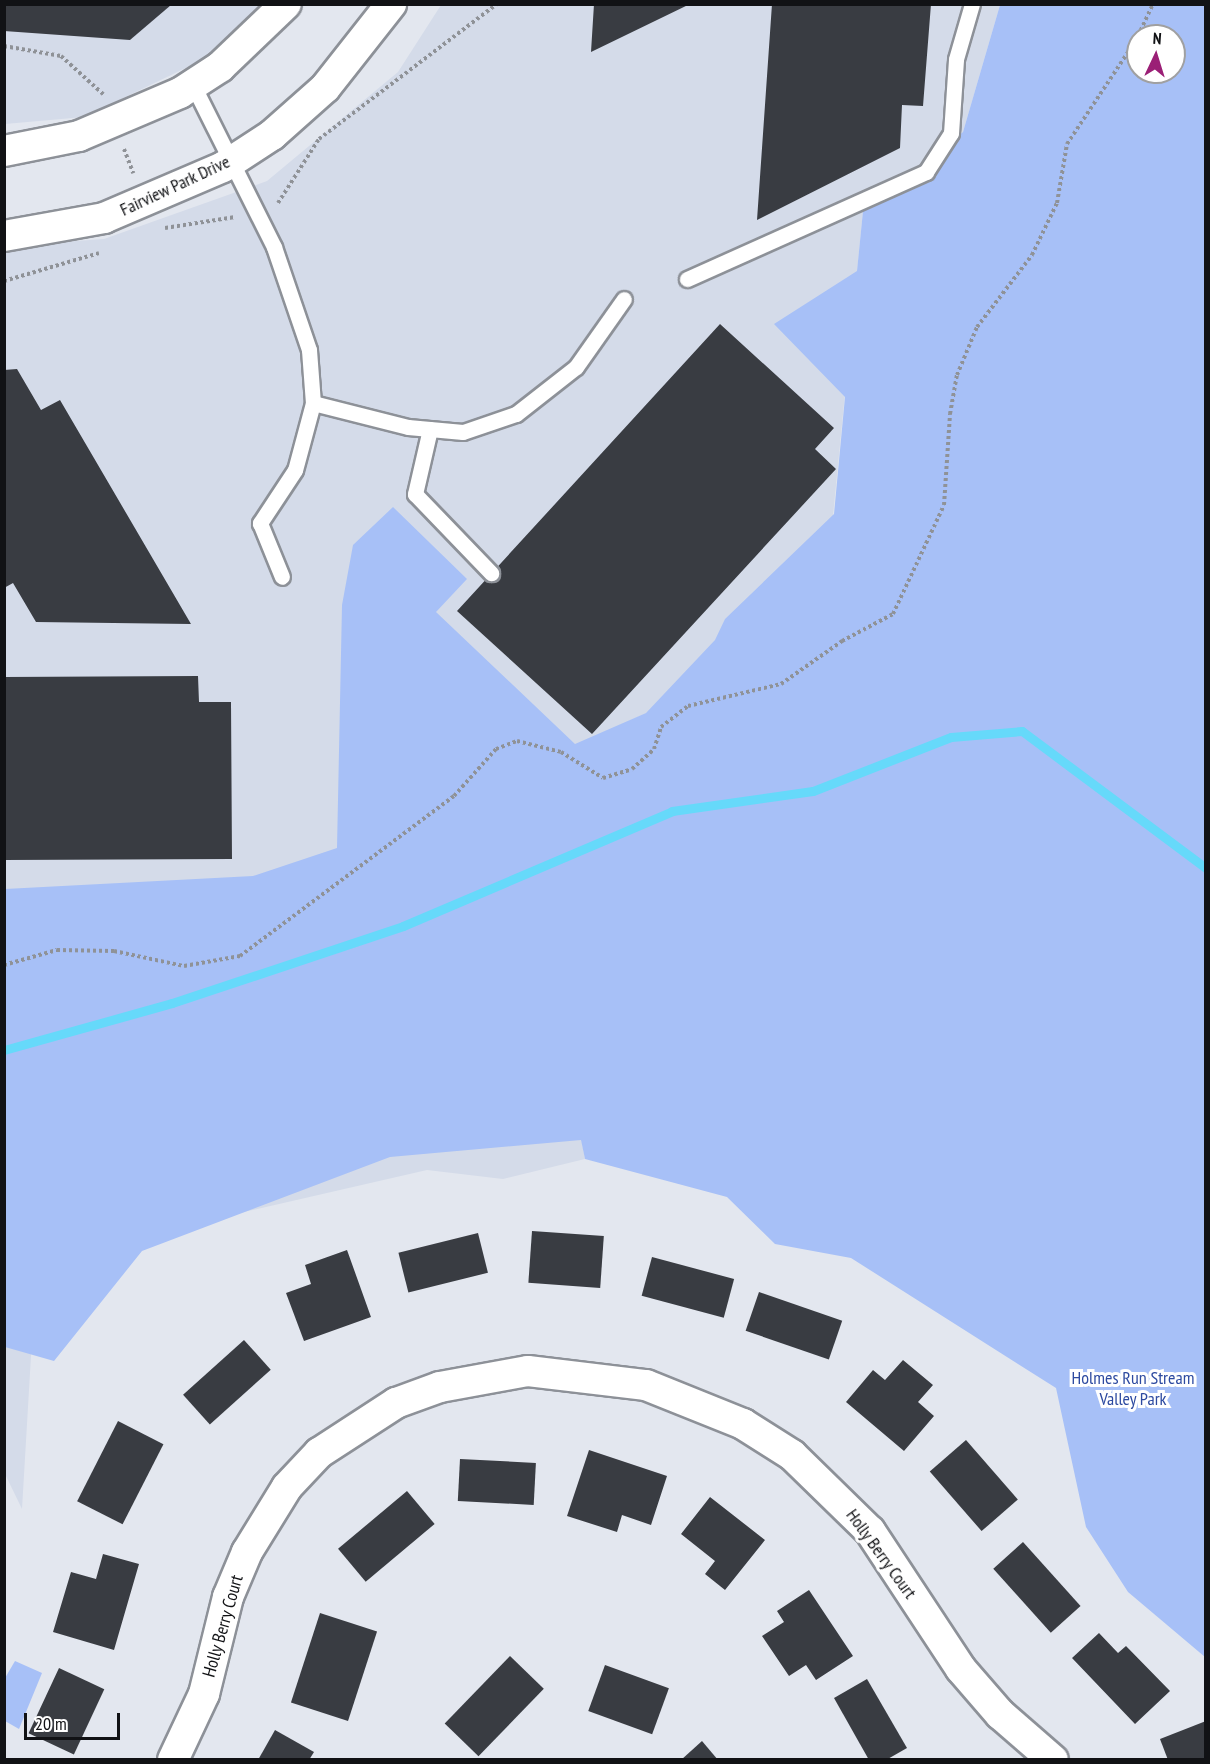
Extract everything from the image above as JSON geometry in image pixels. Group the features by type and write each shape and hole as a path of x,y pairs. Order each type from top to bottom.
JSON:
{"street":[{"path":"4,151 79,136 193,85 235,54 286,4"},
{"name":"Fairview Park Drive","path":"4,236 104,218 232,162 325,88 391,4"},
{"name":"Holly Berry Court","path":"172,1760 204,1694 228,1597 247,1552 287,1487 320,1453 396,1403 440,1387 528,1371 646,1385 733,1419 792,1455 870,1531 961,1669 1000,1714 1053,1760"}],"lane":[{"path":"687,279 926,172 951,134 956,59 972,4"},
{"path":"193,85 274,247 306,340 313,403 295,470 260,523 282,577"},
{"path":"313,403 430,429 463,432 516,414 576,367 624,299"},
{"path":"430,429 415,494 491,573"}],"path":[{"path":"1144,24 1153,4"},
{"path":"4,965 57,950 114,951 184,966 240,956 454,796 496,749 517,741 561,753 603,778 632,769 654,749 661,727 688,706 781,684 842,641 893,614 944,505 950,414 957,375 977,327 1032,255 1057,203 1067,144 1126,54"}],"shaded area":[{"path":"5,5 266,5 227,48 84,117 5,124"},
{"path":"441,5 1000,5 963,132 863,211 832,526 690,693 513,774 585,1159 503,1179 427,1170 135,1237 33,1322 22,1509 5,1474 5,246 104,239 267,181 398,72"}],"green space":[{"name":"Holmes Run Stream Valley Park","path":"1000,5 1205,5 1205,1657 1128,1592 1086,1527 1056,1388 851,1258 775,1244 727,1197 585,1159 581,1140 390,1157 142,1251 54,1361 5,1347 5,889 253,876 337,848 342,605 353,545 393,507 467,579 436,612 575,744 646,713 715,640 725,619 834,514 845,397 774,324 857,271 863,211 963,132"},
{"path":"15,1661 42,1673 19,1729 5,1721 5,1678"}],"building":[{"path":"594,4 690,4 591,52"},
{"path":"772,4 931,4 923,106 902,105 900,148 757,220"},
{"path":"4,5 171,5 130,40 4,31"},
{"path":"720,324 834,428 815,449 836,469 592,734 457,611"},
{"path":"17,369 41,410 60,400 191,624 36,622 13,583 4,588 4,370"},
{"path":"198,676 199,702 231,702 232,859 4,860 4,677"},
{"path":"532,1231 604,1236 600,1288 528,1283"},
{"path":"478,1233 488,1273 408,1293 398,1253"},
{"path":"347,1250 371,1317 304,1341 286,1293 311,1284 305,1265"},
{"path":"652,1257 734,1279 724,1318 642,1296"},
{"path":"759,1292 842,1321 829,1359 746,1331"},
{"path":"244,1340 271,1370 210,1425 183,1395"},
{"path":"903,1360 933,1385 918,1402 934,1416 904,1451 846,1402 873,1370 885,1380"},
{"path":"118,1421 163,1444 123,1524 77,1501"},
{"path":"966,1440 1018,1500 982,1531 930,1471"},
{"path":"589,1450 667,1476 651,1525 622,1515 617,1532 567,1516"},
{"path":"460,1459 536,1463 534,1505 458,1501"},
{"path":"407,1491 435,1524 366,1582 338,1549"},
{"path":"710,1497 765,1540 725,1590 705,1574 715,1561 681,1534"},
{"path":"1023,1542 1081,1606 1051,1633 993,1569"},
{"path":"103,1554 139,1564 114,1650 53,1632 71,1572 96,1579"},
{"path":"809,1590 853,1656 816,1680 806,1665 789,1676 762,1636 784,1622 777,1611"},
{"path":"320,1613 377,1632 348,1721 291,1702"},
{"path":"1099,1633 1118,1653 1126,1646 1170,1691 1135,1724 1072,1658"},
{"path":"510,1656 544,1689 479,1756 445,1724"},
{"path":"605,1665 669,1688 652,1734 588,1711"},
{"path":"59,1668 104,1689 74,1754 29,1733"},
{"path":"867,1679 907,1748 886,1760 869,1760 834,1698"},
{"path":"1206,1721 1206,1760 1168,1760 1160,1739"},
{"path":"275,1730 314,1752 309,1760 258,1760"},
{"path":"702,1741 718,1760 681,1760"}],"waterway":[{"path":"4,1050 172,1003 403,926 672,811 813,791 951,737 1022,731 1206,868"}]}
